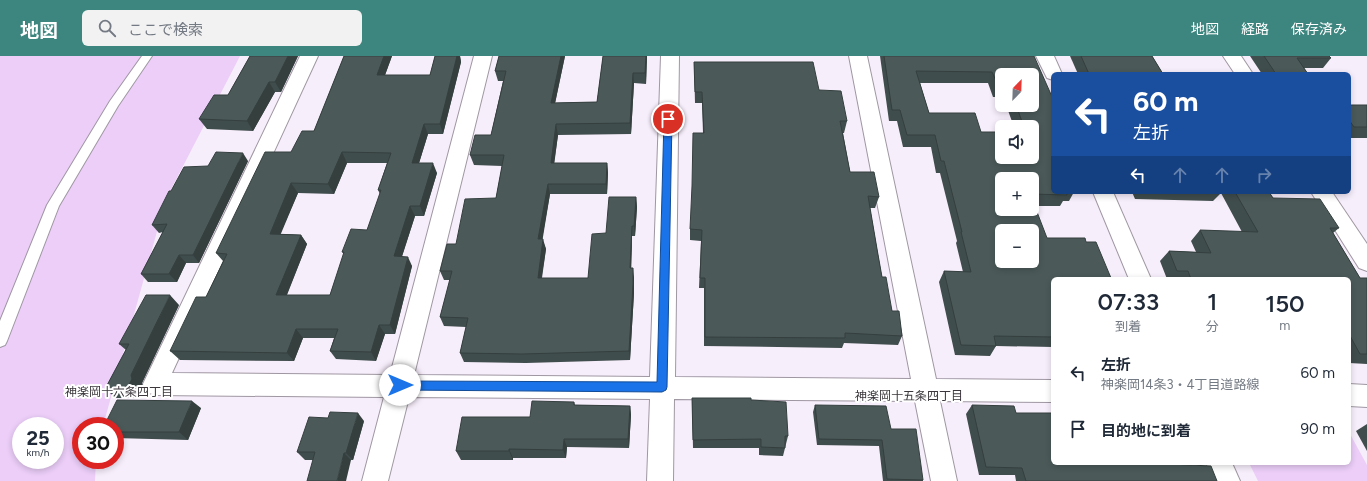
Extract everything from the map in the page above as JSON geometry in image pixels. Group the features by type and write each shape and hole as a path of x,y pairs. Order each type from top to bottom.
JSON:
{"street":[{"path":"309,56 155,384 1051,391"},
{"path":"375,481 483,56"},
{"path":"660,481 670,56"},
{"path":"858,56 924,389 944,481"},
{"path":"1045,56 1052,72"},
{"path":"1232,56 1243,72"},
{"path":"1104,194 1139,277"},
{"path":"1322,194 1367,262"},
{"path":"1351,395 1367,396"},
{"path":"1220,465 1227,481"}],"lane":[{"path":"0,341 53,205 114,104 147,56"}],"shaded area":[{"path":"0,56 240,56 166,199 105,417 72,417 72,469 96,469 95,481 0,481"},
{"path":"1351,436 1367,465 1367,481 1258,481 1250,465 1351,465"}],"building":[{"path":"250,56 288,56 275,82 269,82 247,121 199,119 214,95 228,95"},
{"path":"344,56 384,56 377,75 430,75 435,56 457,56 440,124 424,124 412,163 433,163 420,206 410,206 394,256 408,257 390,325 379,325 371,352 330,351 338,329 296,329 287,353 170,351 196,297 206,297 227,254 216,253 265,152 291,152 302,131 314,131","holes":["342,152 391,153 378,190 381,190 367,230 351,229 342,252 344,252 330,295 276,295 301,235 270,234 291,183 328,184"]},
{"path":"499,56 561,56 551,103 597,102 603,56 646,56 645,73 633,73 630,123 556,124 551,163 607,163 606,184 548,184 538,239 543,239 538,278 588,278 592,234 606,233 609,197 636,197 634,226 632,226 630,268 633,268 633,284 629,351 522,354 460,353 468,318 440,317 452,271 440,271 447,244 456,244 465,199 496,198 504,155 470,155 475,135 491,135 506,71 495,71"},
{"path":"884,56 1034,56 1051,94 1051,194 1067,195 1039,194 1039,172 995,172 995,216 1039,216 1047,238 1085,238 1086,242 1096,242 1111,277 1051,277 1051,337 994,336 996,346 961,345 944,271 971,272 944,161 941,161 935,135 907,135 900,110 892,110","holes":["995,68 1039,68 1039,112 1019,112 1021,120 1039,120 1039,164 995,164 995,132 981,132 975,113 929,113 916,71 992,72 995,78"]},
{"path":"1081,56 1152,56 1162,72 1088,72"},
{"path":"1264,56 1329,56 1331,58 1297,58 1307,72 1275,72"},
{"path":"694,62 813,62 819,90 841,91 847,121 840,121 850,172 874,172 879,197 868,196 877,249 882,277 886,277 892,311 899,311 902,336 845,333 845,338 705,337 705,278 700,278 702,230 690,229 693,133 704,133 702,92 695,92"},
{"path":"1351,105 1367,105 1367,127 1354,127 1351,123"},
{"path":"216,152 243,153 193,255 179,255 169,274 141,274 167,224 152,225 169,191 171,191 184,167 208,166"},
{"path":"1236,194 1270,194 1273,198 1320,199 1339,228 1330,228 1360,278 1367,278 1367,354 1360,354 1351,338 1351,277 1190,277 1188,271 1177,271 1169,251 1211,253 1200,230 1258,232"},
{"path":"146,295 170,295 131,375 132,379 126,390 105,389 129,344 119,344"},
{"path":"692,398 751,398 751,400 786,402 788,436 785,436 785,448 761,447 761,439 693,440"},
{"path":"117,400 192,401 179,432 124,432 124,417 108,417"},
{"path":"532,401 574,402 574,405 630,406 628,439 564,439 563,450 509,449 509,451 456,451 462,417 530,417"},
{"path":"815,405 886,406 891,429 916,429 923,480 887,479 882,440 819,439"},
{"path":"972,405 1014,406 1016,413 1051,413 1051,465 1211,466 1217,481 1026,481 1022,468 986,467"},
{"path":"330,412 358,413 346,453 344,453 337,481 307,481 315,452 297,452 309,417 328,418"}],"district":[{"name":"神楽岡十六条四丁目","path":"119,392"},
{"name":"神楽岡十五条四丁目","path":"909,396"}],"route":[{"path":"400,385 662,387 668,119"}]}
